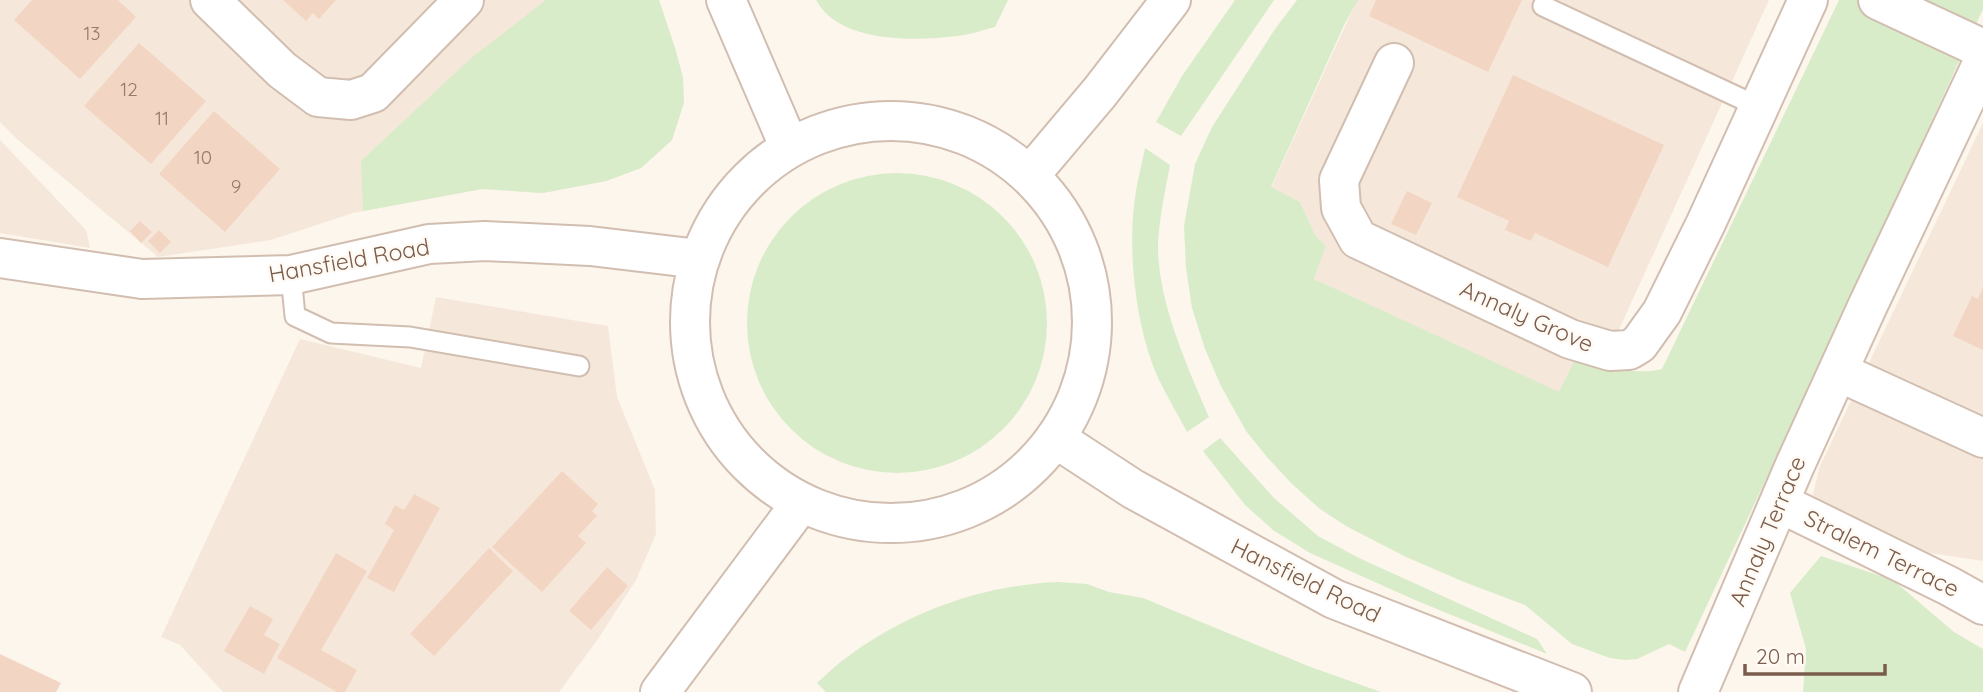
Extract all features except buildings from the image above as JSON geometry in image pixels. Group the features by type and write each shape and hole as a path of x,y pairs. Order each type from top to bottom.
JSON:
{"street":[{"path":"210,0 282,70 318,97 351,100 373,93 464,0"},
{"path":"726,0 789,146"},
{"path":"1030,175 1100,92 1171,0"},
{"name":"Annaly Grove","path":"1394,63 1339,180 1341,208 1358,239 1570,339 1609,351 1629,350 1639,344 1662,312 1706,223 1808,0"},
{"path":"1878,0 1983,49"},
{"name":"Annaly Terrace","path":"1698,692 1868,306 1983,62"},
{"path":"888,119 928,123 978,139 1030,175 1058,208 1078,245 1090,288 1091,344 1081,389 1055,438 1012,484 952,514 911,523 870,523 835,516 801,503 761,477 728,441 709,410 696,375 689,317 699,259 714,224 736,192 761,167 789,146 849,124 888,119"},
{"name":"Hansfield Road","path":"0,258 142,279 291,275 429,244 485,241 590,246 699,259"},
{"path":"1839,372 1983,438"},
{"name":"Hansfield Road","path":"1055,438 1133,489 1334,599 1572,692"},
{"path":"660,692 801,503"},
{"name":"Stralem Terrace","path":"1780,503 1983,605"}],"lane":[{"path":"1543,6 1759,107"},
{"path":"291,275 295,316 331,333 410,337 579,366"}],"shaded area":[{"path":"0,0 659,0 683,78 684,102 672,140 641,168 606,181 543,193 482,189 353,213 271,240 158,257 0,122"},
{"path":"1357,0 1769,0 1602,367 1559,393 1314,279 1326,246 1315,235 1300,202 1271,188"},
{"path":"1983,123 1983,561 1803,534 1820,466"},
{"path":"0,140 86,230 90,248 0,233"},
{"path":"436,297 608,326 617,397 655,490 656,534 636,580 598,639 559,692 223,692 180,645 161,637 300,339 421,368"}],"green space":[{"path":"546,0 659,0 683,78 684,102 672,140 641,168 606,181 543,193 482,189 363,211 361,161 470,59"},
{"path":"816,0 1008,0 995,27 962,35 921,39 860,32 842,25 827,14"},
{"path":"1235,0 1274,0 1181,136 1156,122 1182,76"},
{"path":"1297,0 1358,0 1344,25 1271,187 1300,202 1315,235 1326,246 1314,279 1559,392 1576,358 1630,371 1662,369 1839,0 1983,0 1983,9 1685,652 1669,644 1637,659 1625,660 1610,658 1572,644 1525,605 1404,556 1346,526 1320,509 1292,484 1246,431 1221,386 1205,349 1192,308 1184,226 1195,164 1212,127 1275,29"},
{"path":"1145,148 1170,165 1162,206 1159,267 1175,333 1209,417 1187,432 1151,361 1136,295 1132,227"},
{"path":"897,173 926,176 954,184 980,198 1003,217 1022,240 1036,266 1044,294 1047,323 1044,352 1036,380 1022,406 1003,429 980,448 954,462 926,470 897,473 868,470 840,462 814,448 791,429 772,406 758,380 750,352 747,323 750,294 758,266 772,240 791,217 814,198 840,184 868,176"},
{"path":"1220,438 1274,498 1318,536 1359,558 1537,639 1547,654 1310,553 1273,530 1245,505 1203,451"},
{"path":"1821,556 1893,580 1954,632 1983,649 1983,692 1803,692 1806,649 1790,593"},
{"path":"1058,582 1087,584 1109,592 1143,598 1308,666 1381,692 826,692 817,683 841,661 873,639 923,613 1003,588"}]}
